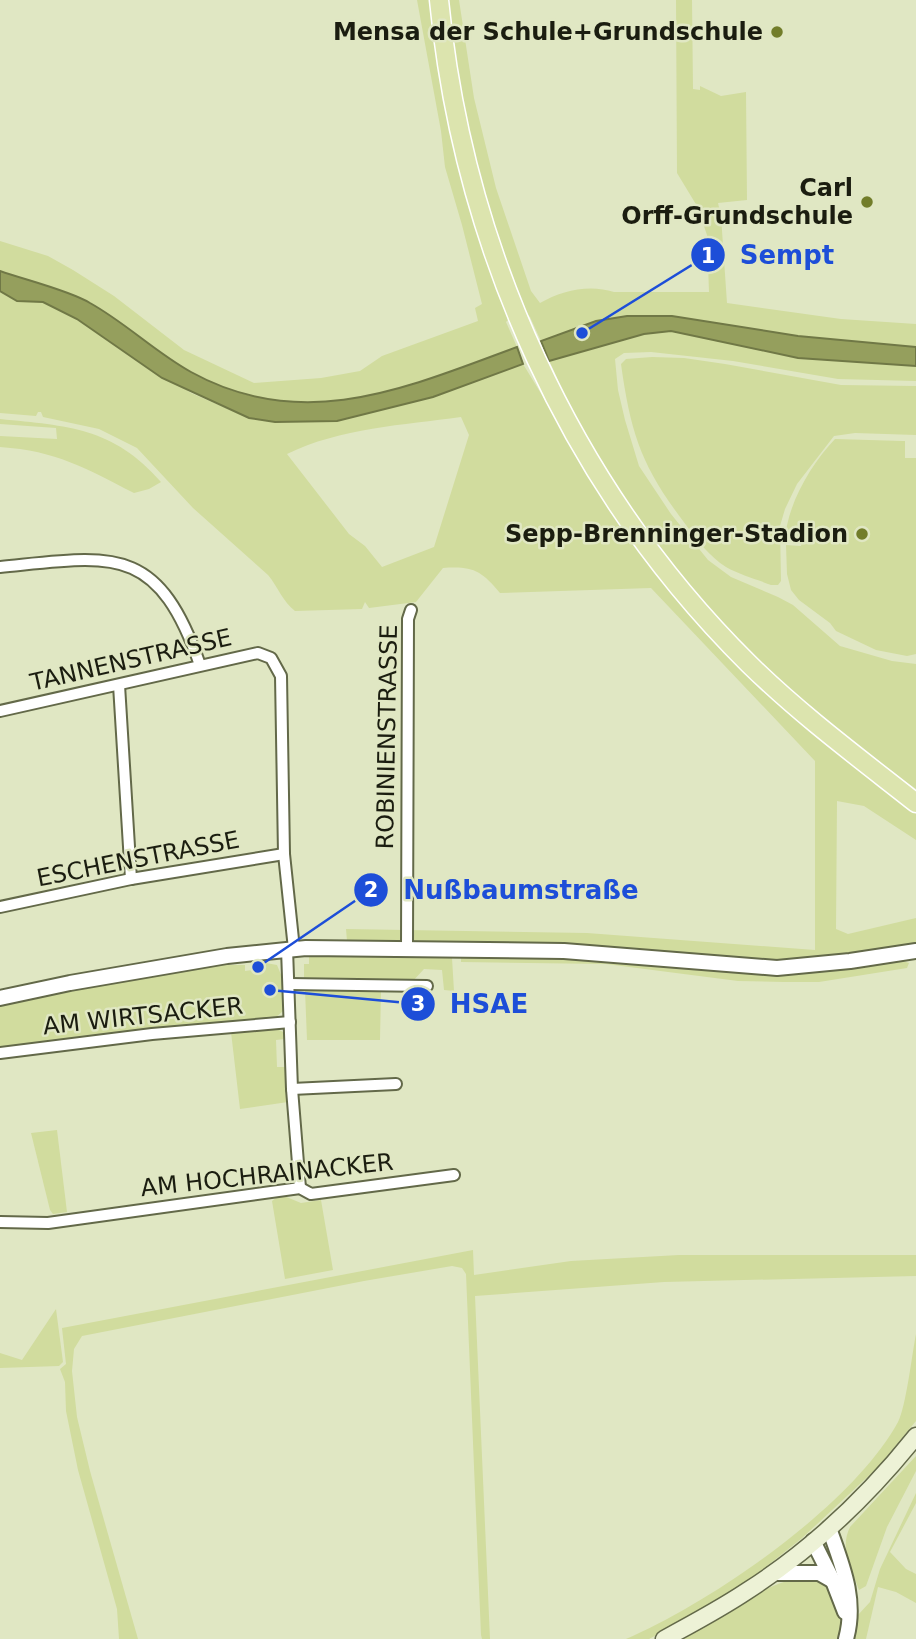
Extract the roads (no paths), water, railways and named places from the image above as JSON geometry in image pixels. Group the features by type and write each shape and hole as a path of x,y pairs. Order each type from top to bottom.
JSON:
{"main road":[{"path":"439,0 445,54 459,127 482,214 506,287 538,366 579,443 644,542 722,636 808,718 916,803"},
{"path":"891,783 916,797"},
{"path":"664,1639 737,1598 813,1541 889,1470 916,1436"}],"street":[{"path":"0,567 104,559 145,573 156,583 173,607 200,665"},
{"name":"ROBINIENSTRASSE","path":"407,948 408,619 411,610"},
{"name":"TANNENSTRASSE","path":"0,711 258,653 271,658 281,676 284,854"},
{"path":"119,685 131,879"},
{"path":"284,854 291,949 289,984 292,1089 300,1188"},
{"name":"ESCHENSTRASSE","path":"0,907 131,879 284,854"},
{"path":"0,998 227,956 291,949 564,951 777,968 916,951"},
{"path":"289,984 427,986"},
{"name":"AM WIRTSACKER","path":"0,1053 152,1034 290,1023"},
{"path":"292,1089 396,1084"},
{"name":"AM HOCHRAINACKER","path":"0,1222 48,1223 300,1188 311,1194 454,1175"},
{"path":"829,1528 846,1576 851,1604 848,1633"},
{"path":"813,1541 844,1604 848,1633"},
{"path":"773,1573 818,1573 834,1581"}],"place":[{"name":"Mensa der Schule+Grundschule","path":"777,32"},
{"name":"Carl Orff-Grundschule","path":"867,202"},
{"name":"Sempt","path":"582,333"},
{"name":"Sepp-Brenninger-Stadion","path":"862,534"},
{"name":"Nußbaumstraße","path":"258,967"},
{"name":"HSAE","path":"270,990"}]}
